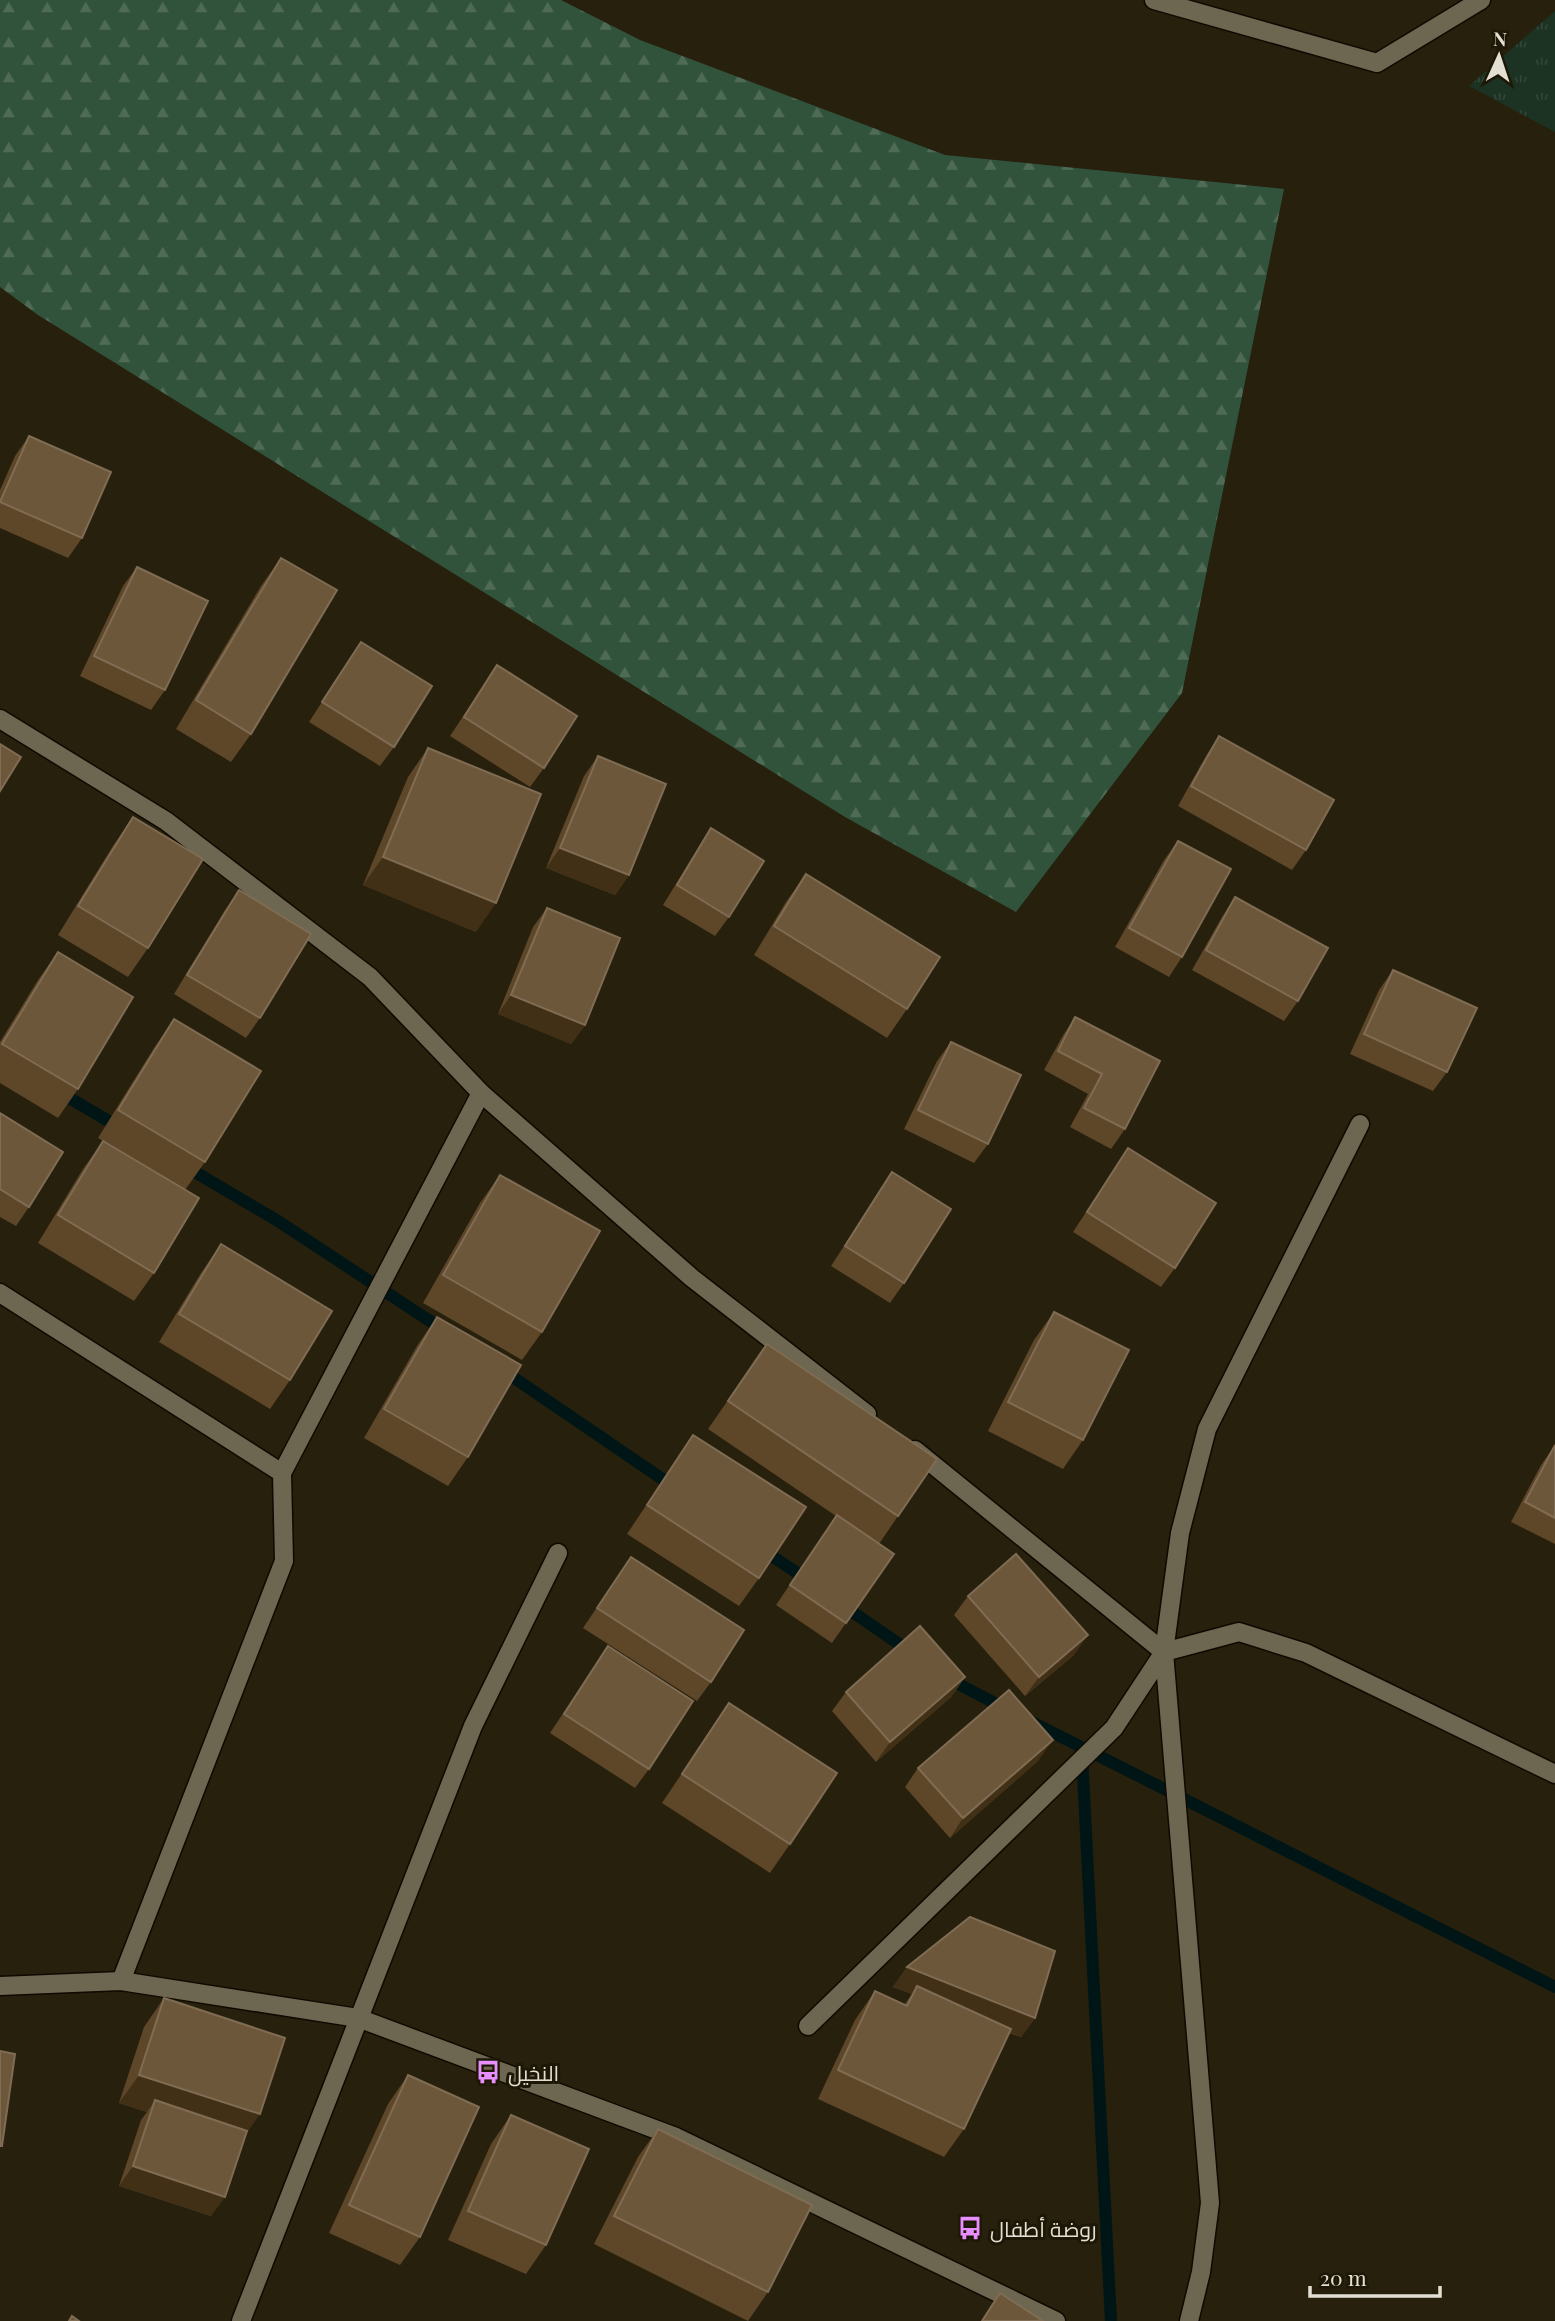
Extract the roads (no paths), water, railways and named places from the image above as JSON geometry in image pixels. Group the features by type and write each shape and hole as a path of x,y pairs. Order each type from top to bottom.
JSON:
{"street":[{"path":"1154,0 1377,63 1481,0"},
{"path":"0,719 166,821 370,977 481,1093 692,1278 891,1432 1164,1652"},
{"path":"121,1982 284,1561 282,1473 481,1093"},
{"path":"1189,2321 1201,2272 1210,2203 1164,1652 1180,1533 1207,1429 1360,1124"},
{"path":"0,1293 282,1473"},
{"path":"241,2321 473,1726 558,1553"},
{"path":"808,2026 1114,1728 1164,1652 1239,1632 1306,1653 1555,1774"},
{"path":"0,1986 121,1982 358,2018 676,2137 1056,2321"}],"waterway":[{"path":"56,1090 122,1129"},
{"path":"183,1165 278,1221 445,1331"},
{"path":"501,1369 677,1489"},
{"path":"760,1548 809,1581"},
{"path":"841,1604 912,1653"},
{"path":"947,1678 1008,1710"},
{"path":"1028,1720 1555,1987"},
{"path":"1082,1755 1111,2321"}],"place":[{"name":"النخيل","path":"488,2072"},
{"name":"روضة أطفال","path":"970,2228"}]}
